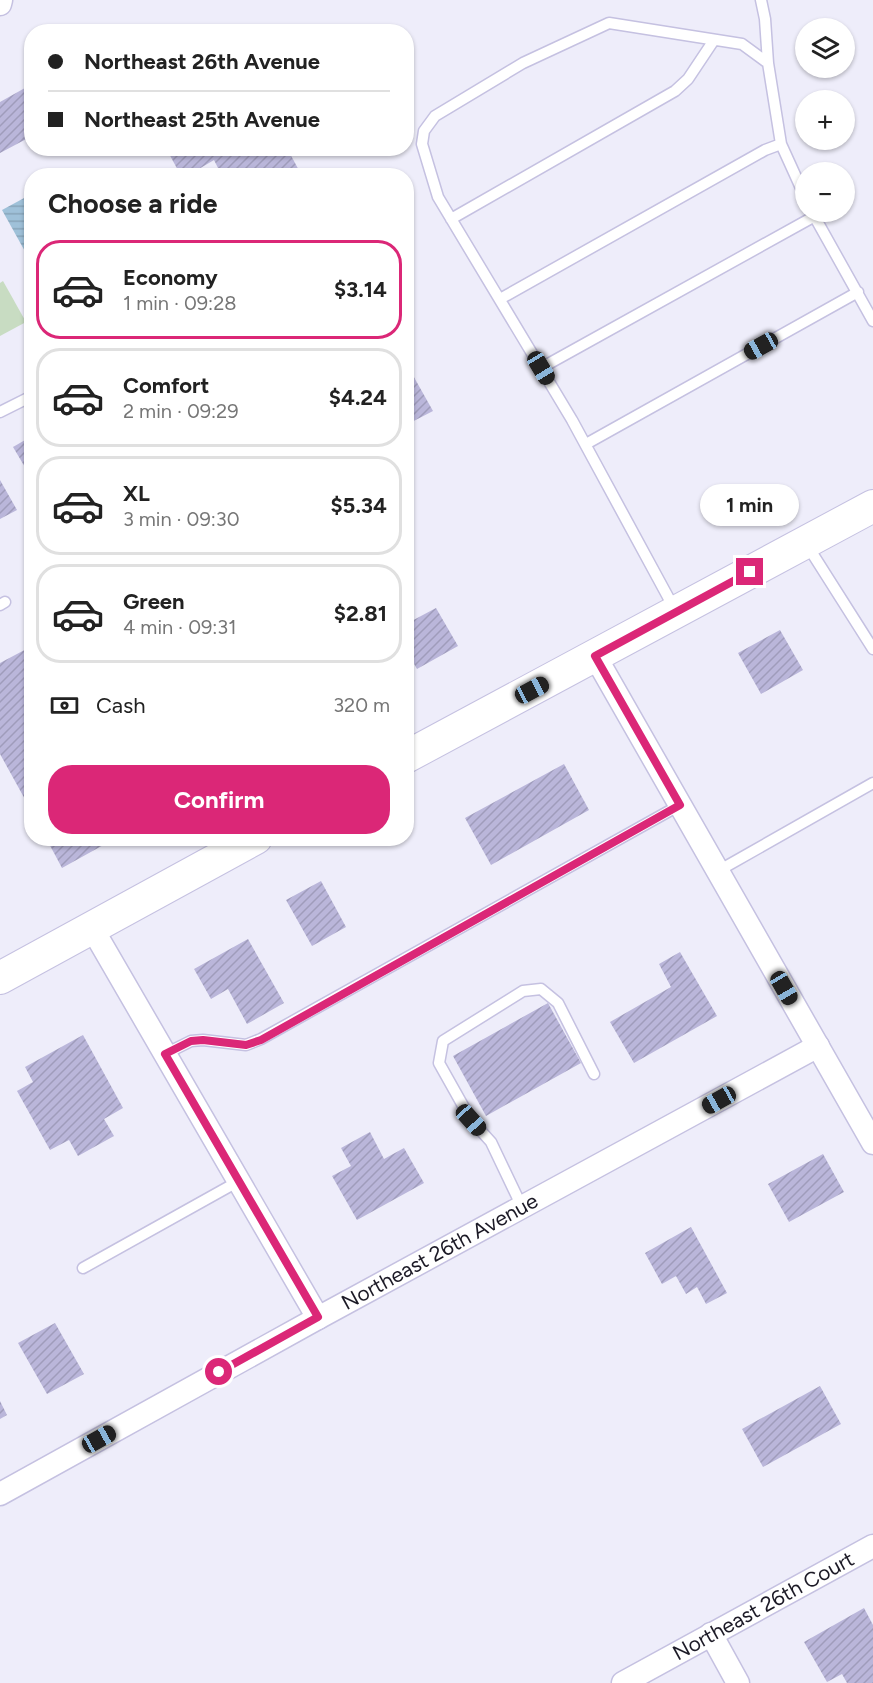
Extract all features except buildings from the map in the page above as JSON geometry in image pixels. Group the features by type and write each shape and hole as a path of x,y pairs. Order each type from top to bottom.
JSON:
{"main road":[{"path":"414,753 873,506"},
{"path":"0,978 241,846"}],"street":[{"path":"595,656 873,1143"},
{"path":"92,928 318,1317"},
{"name":"Northeast 26th Avenue","path":"0,1494 318,1317 818,1046"},
{"name":"Northeast 26th Court","path":"623,1683 873,1546"},
{"path":"711,1634 738,1683"}],"lane":[{"path":"761,0 781,144 795,175"},
{"path":"676,612 586,444 438,196 422,144 424,131 435,116 523,63 609,23 742,44 768,63"},
{"path":"451,219 675,91 688,79 714,40"},
{"path":"500,299 765,150 781,144"},
{"path":"541,368 800,222"},
{"path":"819,222 873,321"},
{"path":"586,444 858,292"},
{"path":"0,412 24,400"},
{"path":"806,542 873,649"},
{"path":"718,871 873,783"},
{"path":"165,1054 191,1041 203,1040 246,1045 261,1040 680,805"},
{"path":"522,1207 490,1142 471,1120 439,1063 442,1041 523,991 541,989 558,1003 594,1074"},
{"path":"83,1268 239,1180"}],"green space":[{"path":"3,281 24,318 24,323 0,336 0,283"}],"water":[{"path":"24,198 24,250 2,210"}],"route":[{"path":"219,1372 318,1317 165,1054 191,1041 203,1040 246,1045 261,1040 680,805 595,656 750,572"}]}
